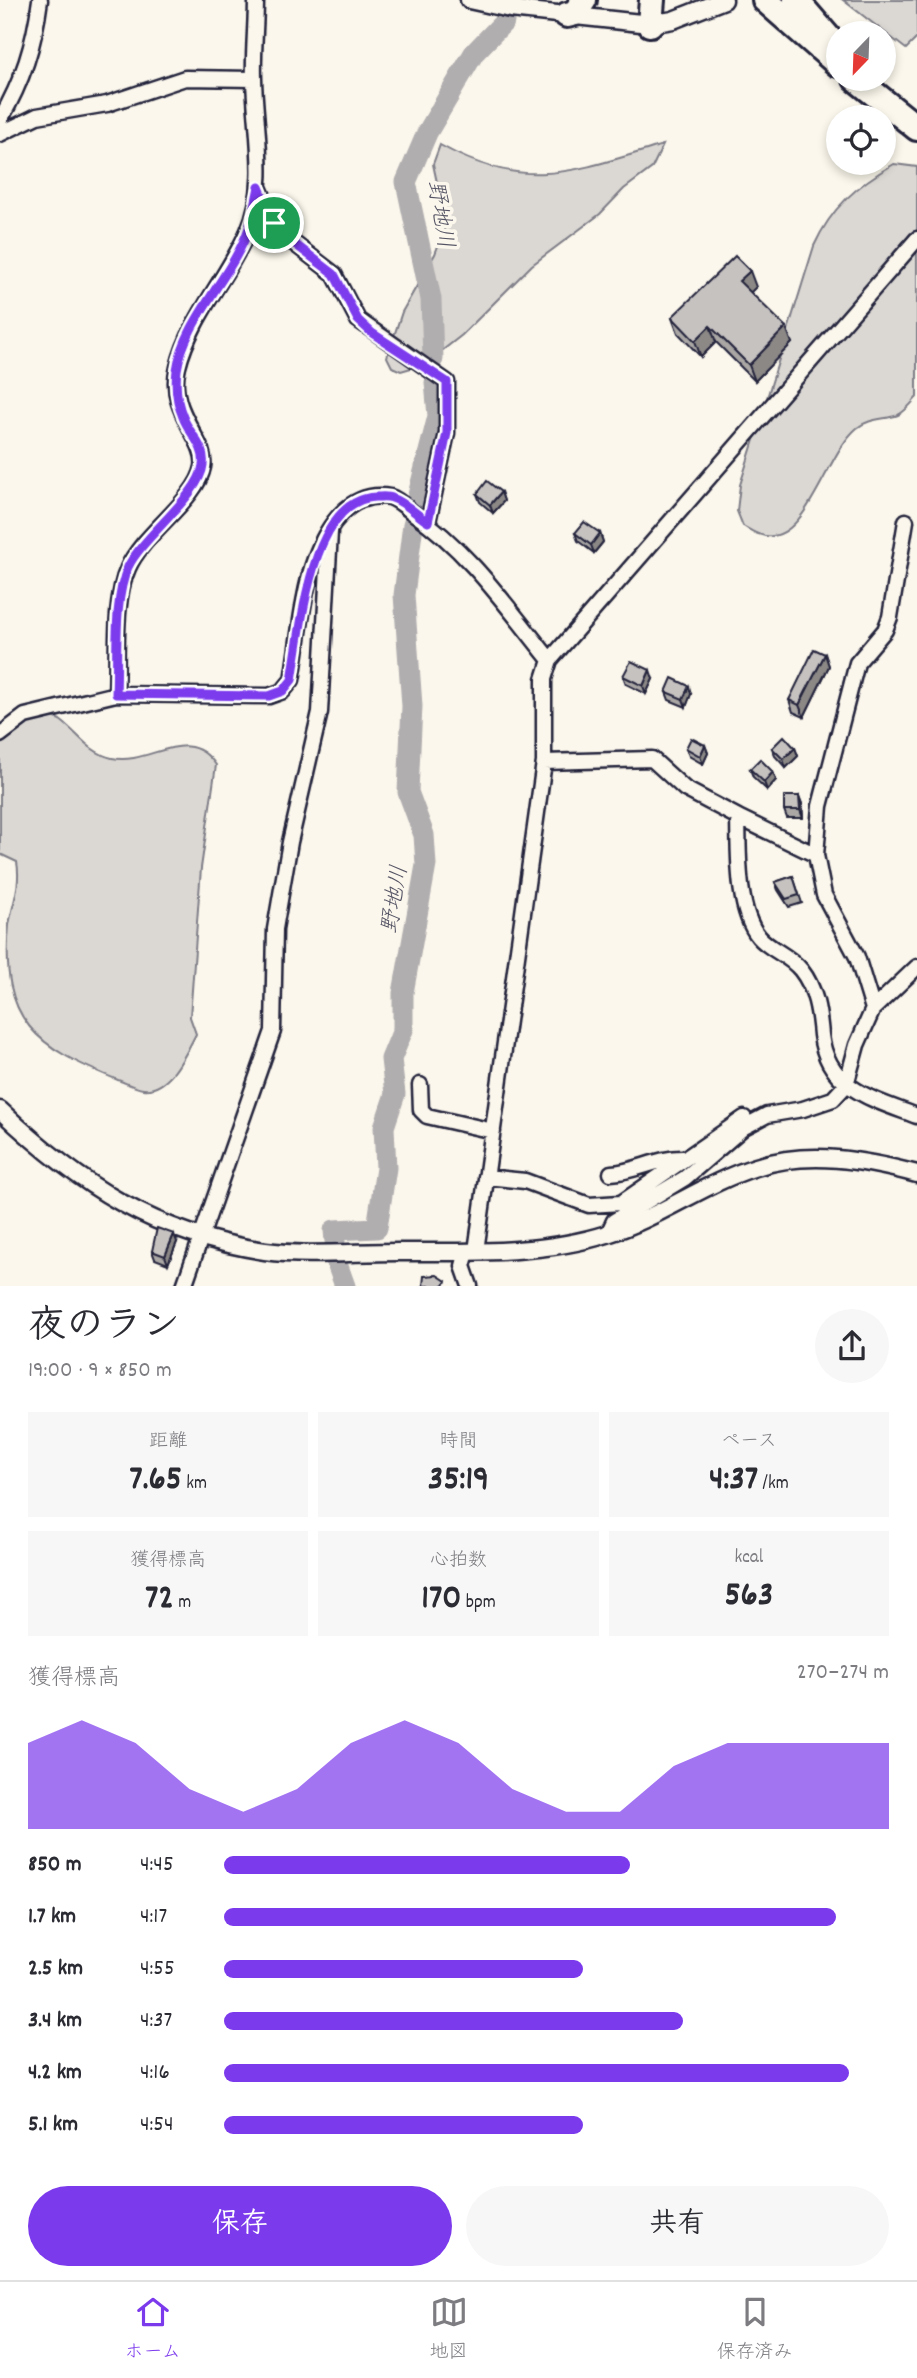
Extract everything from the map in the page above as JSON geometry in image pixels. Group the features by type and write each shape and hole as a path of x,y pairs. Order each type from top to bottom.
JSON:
{"highway":[{"path":"753,0 826,50"},
{"path":"765,0 826,49"},
{"path":"796,0 826,43"},
{"path":"871,91 917,128"},
{"path":"882,91 917,119"}],"street":[{"path":"0,120 15,95 34,43 40,0"},
{"path":"116,694 121,593 128,568 141,547 196,484 204,466 201,449 183,419 177,394 177,369 190,338 249,230 259,187 254,79 256,0"},
{"path":"469,0 510,9 575,8 651,12 673,20 724,0"},
{"path":"0,134 37,116 107,104 185,78 254,79"},
{"path":"259,187 274,223 287,238 334,274 358,320 372,333 447,382 447,433 428,522"},
{"path":"470,1286 463,1266 471,1252 493,1131 544,762 544,678 550,660 917,239"},
{"path":"0,734 25,716 116,694 269,696 283,691 292,680 315,559 337,516 349,505 366,498 392,497 428,522 486,576 550,660"},
{"path":"873,1009 857,957 824,895 816,855 820,806 857,663 885,630 890,617 906,521"},
{"path":"184,1286 233,1138 260,1074 273,1031 275,929 290,842 320,712 330,532"},
{"path":"544,762 652,759 685,789 797,849 816,855"},
{"path":"738,817 740,887 756,934 801,970 818,1003 822,1041 846,1085 856,1093 917,1116"},
{"path":"608,1234 614,1221 685,1178 754,1122 767,1115 803,1109 833,1100 846,1085 857,1045 873,1009 917,967"},
{"path":"420,1085 421,1110 428,1116 493,1131"},
{"path":"0,1110 84,1182 144,1217 201,1238 268,1251 471,1252 559,1245 608,1234 755,1167 804,1157 857,1160 917,1174"},
{"path":"486,1177 525,1181 589,1205 621,1203 739,1120 748,1117 754,1122"},
{"path":"611,1173 625,1172 672,1158 685,1158"}],"shaded area":[{"path":"843,0 917,0 917,38 906,49 896,41 896,21 870,21"},
{"path":"440,145 471,160 499,169 551,173 603,163 663,145 652,168 624,189 600,214 532,265 462,335 425,364 401,371 392,367 387,357 402,312 435,254 446,224 433,164"},
{"path":"896,164 917,167 917,397 898,415 872,421 857,428 837,454 797,521 786,531 773,536 761,535 743,526 737,511 740,485 814,246 837,209 876,175 896,175"},
{"path":"35,709 60,720 90,747 112,758 140,757 180,746 193,747 205,753 216,765 201,868 190,1017 196,1034 176,1070 153,1088 137,1088 89,1068 45,1042 29,1026 18,1008 11,986 9,925 18,870 17,862 0,854 0,731"}],"building":[{"path":"735,256 750,271 739,281 786,327 749,365 710,326 695,341 672,317"},
{"path":"487,481 501,492 490,505 477,494"},
{"path":"584,522 600,533 591,545 575,533"},
{"path":"814,649 825,654 799,705 789,700"},
{"path":"631,661 650,670 643,686 623,676"},
{"path":"672,678 689,686 683,699 666,692"},
{"path":"784,736 795,748 783,759 772,748"},
{"path":"691,738 705,745 700,756 686,748"},
{"path":"760,759 773,772 764,782 750,769"},
{"path":"784,796 799,796 800,810 784,810"},
{"path":"793,876 799,895 786,899 775,882"},
{"path":"157,1228 174,1234 165,1256 152,1251"},
{"path":"437,1275 446,1281 444,1286 423,1286 424,1276"}],"waterway":[{"name":"野地川","path":"433,359 431,299 406,182 427,133 474,53 504,22"},
{"name":"野地川","path":"416,503 438,416 435,382"},
{"name":"野地川","path":"335,1241 334,1230 377,1228 386,1168 384,1127 395,1094 391,1059 403,1030 403,993 426,865 424,835 408,792 412,706 404,595 413,524"},
{"name":"野地川","path":"336,1261 345,1286"}],"route":[{"path":"259,187 274,223 287,238 334,274 358,320 372,333 435,371 447,382 447,433 428,522 392,497 366,498 349,505 337,516 315,559 292,680 283,691 269,696 116,694 121,593 128,568 141,547 196,484 204,466 201,449 183,419 177,394 177,369 190,338 249,230 259,187"}]}
